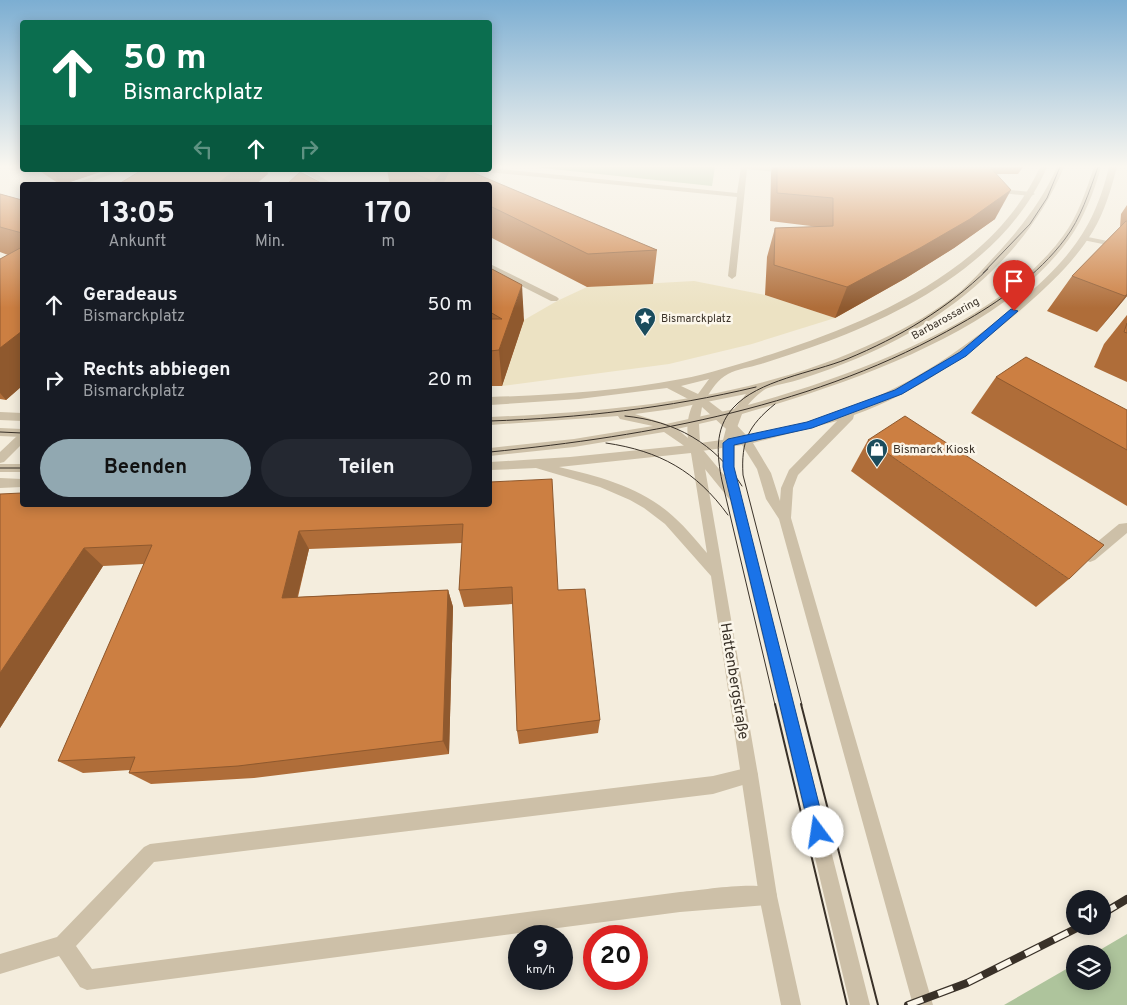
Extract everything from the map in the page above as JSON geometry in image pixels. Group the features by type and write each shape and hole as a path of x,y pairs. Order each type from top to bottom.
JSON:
{"street":[{"path":"732,276 738,214"},
{"path":"492,401 519,400 668,385 723,373 809,346 874,320 940,283 990,241 1016,214"},
{"path":"492,421 597,415 700,400 766,386 824,367 871,349 922,322 954,301 1018,239 1037,214"},
{"name":"Barbarossaring","path":"735,413 828,384 909,352 975,316 1010,293 1049,257 1065,239 1080,214"},
{"path":"492,466 534,464 728,443 794,430 899,392 963,354 1068,262 1086,238 1097,214"},
{"path":"1086,238 1127,247"},
{"path":"492,268 554,299"},
{"path":"717,573 695,448 693,424 695,410 708,386 723,373"},
{"path":"668,385 678,388 700,400 722,417 744,440 764,470 772,498 786,518"},
{"path":"766,386 747,399 735,413 728,443 728,467 860,1005"},
{"path":"859,408 843,420 793,473 787,488 786,518 923,1005"},
{"path":"492,452 666,429 735,413"},
{"path":"597,415 635,416 666,429 695,448 722,480 738,507"},
{"path":"0,416 20,417"},
{"path":"0,432 20,432"},
{"path":"0,459 20,440"},
{"path":"534,464 618,488 644,501 663,515 717,573"},
{"path":"0,468 20,468"},
{"path":"0,483 20,483"},
{"path":"1077,567 1124,528 1127,528"},
{"name":"Hattenbergstraße","path":"717,573 768,896 791,1005"},
{"path":"0,964 63,944 150,854 713,785 750,775"},
{"path":"63,944 87,980 680,902 768,896"}],"green space":[{"path":"1127,934 1127,1005 1004,1005 1066,969 1066,990 1111,990 1111,945 1108,945"}],"shaded area":[{"name":"Bismarckplatz","path":"694,281 765,295 835,318 752,344 669,364 502,386 524,320 557,301 587,287"}],"building":[{"path":"0,214 20,214 20,232 0,227"},
{"path":"506,214 571,214 657,250 588,254"},
{"path":"833,214 977,214 920,248 847,287 774,265 775,228 833,226"},
{"path":"1126,221 1127,294 1125,296 1072,276"},
{"path":"20,248 20,333 0,348 0,259"},
{"path":"492,269 522,285 499,350 492,351 492,319 502,319 492,313"},
{"path":"1026,357 1127,410 1127,450 996,377"},
{"path":"905,416 1104,545 1069,579 868,440"},
{"path":"552,479 558,590 585,589 600,720 517,731 512,587 459,590 463,524 299,531 282,598 448,590 443,741 238,766 129,773 135,757 58,761 152,545 84,548 0,673 0,494 20,493 20,507 492,507 492,482"}],"tram line":[{"path":"983,273 1030,224 1037,214"},
{"path":"729,414 791,396 849,376 906,352 960,324 1017,287 1030,276 1065,239 1080,214"},
{"path":"729,414 744,398 756,390 786,378 847,359 886,341 922,321 956,297 988,269"},
{"path":"492,421 624,411 690,401 756,387"},
{"path":"775,404 758,420 748,435 743,453 743,475 802,705"},
{"path":"670,426 729,414"},
{"path":"719,458 720,434 729,414"},
{"path":"625,416 670,426"},
{"path":"492,452 611,437 670,426"},
{"path":"670,426 692,437 719,458"},
{"path":"0,432 20,433"},
{"path":"606,443 643,451 675,466 703,486 728,515"},
{"path":"719,458 742,486"},
{"path":"719,458 722,481 775,705"},
{"path":"0,468 20,468"},
{"path":"775,704 847,1005"},
{"path":"801,704 878,1005"}],"railway":[{"path":"1111,909 1127,899"},
{"path":"908,1005 967,983 1066,934"}],"place":[{"name":"Bismarckplatz","path":"645,337"},
{"name":"Bismarck Kiosk","path":"877,468"}],"route":[{"path":"818,832 728,467 728,443 808,426 899,392 963,354 1014,311"}]}
